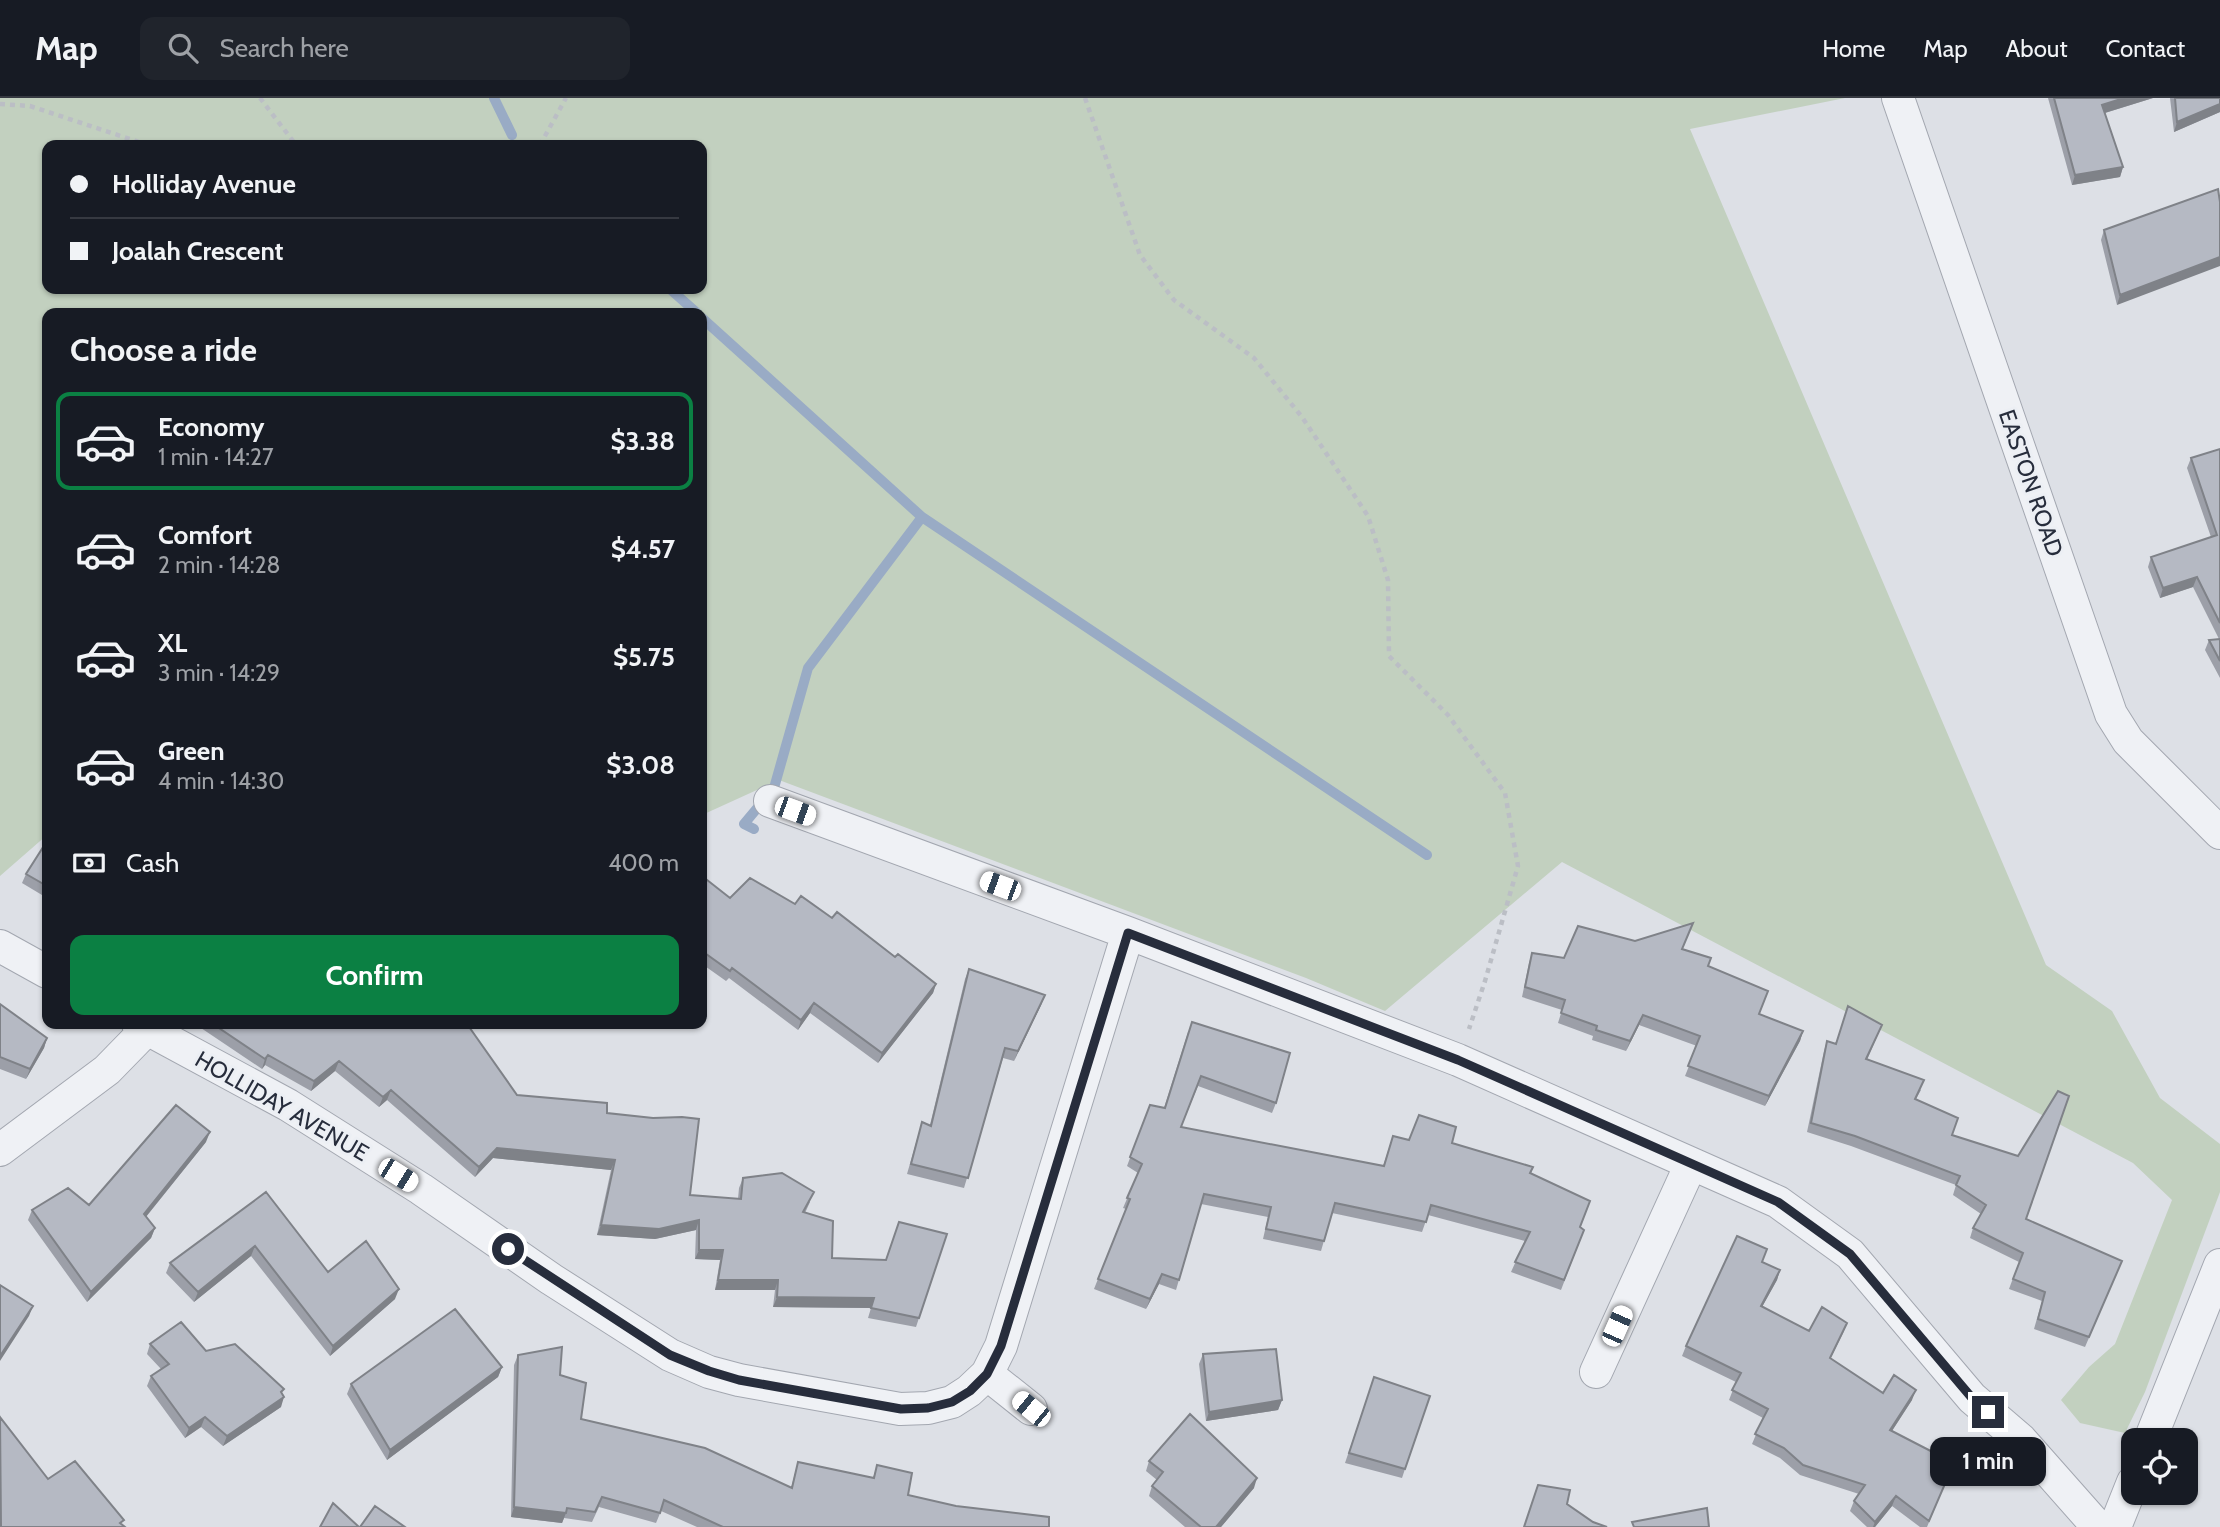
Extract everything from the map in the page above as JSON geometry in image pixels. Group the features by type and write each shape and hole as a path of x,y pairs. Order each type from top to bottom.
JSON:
{"street":[{"name":"EASTON ROAD","path":"1898,98 2111,714 2128,741 2220,833"},
{"path":"769,802 1128,933 1458,1060 1778,1202 1850,1254 1972,1398 2021,1440 2098,1527"},
{"name":"HOLLIDAY AVENUE","path":"149,1029 288,1105 421,1189 551,1279 670,1355 739,1380 901,1409 928,1408 952,1402 970,1391 987,1374 1001,1346 1128,933"},
{"path":"0,946 42,969"},
{"path":"0,1150 107,1070 141,1029"},
{"path":"1596,1372 1691,1164"},
{"path":"2155,1428 2217,1283"},
{"path":"987,1374 1031,1409"},
{"path":"2115,1527 2124,1505"}],"path":[{"path":"260,98 292,140"},
{"path":"543,140 566,98"},
{"path":"1085,98 1140,255 1174,300 1254,358 1301,417 1367,516 1388,580 1389,656 1448,715 1505,793 1518,866 1485,981 1458,1060"},
{"path":"0,104 30,106 133,140"}],"green space":[{"path":"0,98 1845,98 1690,129 2046,965 2112,1011 2160,1098 2220,1144 2220,1192 2145,1392 2127,1428 2121,1428 2121,1432 2080,1423 2061,1400 2089,1367 2115,1344 2172,1200 2133,1163 1562,862 1385,1011 1306,978 779,780 707,813 707,308 42,308 42,839 0,876"}],"building":[{"path":"2054,98 2124,98 2102,105 2123,167 2075,175"},
{"path":"2175,98 2220,98 2220,104 2177,122"},
{"path":"2218,189 2220,257 2120,295 2104,230"},
{"path":"2220,449 2220,623 2197,577 2163,588 2151,557 2217,535 2191,458"},
{"path":"2220,639 2220,661 2209,640"},
{"path":"42,849 42,883 26,874"},
{"path":"750,878 795,904 801,896 832,918 837,912 895,957 898,954 936,984 882,1053 814,1003 801,1020 732,968 730,971 707,955 707,880 730,898"},
{"path":"1693,923 1682,949 1711,958 1708,966 1768,991 1759,1014 1803,1031 1769,1096 1688,1066 1700,1036 1643,1015 1630,1041 1596,1030 1597,1026 1561,1013 1565,1000 1525,987 1532,953 1564,958 1578,926 1635,941"},
{"path":"969,969 1045,995 1018,1051 1005,1048 968,1178 911,1164 922,1122 931,1126"},
{"path":"0,1004 47,1038 30,1069 0,1057"},
{"path":"1848,1006 1882,1025 1866,1059 1924,1080 1915,1099 1958,1118 1952,1135 2018,1156 2058,1091 2069,1096 2026,1219 2122,1261 2089,1337 2038,1319 2045,1292 2013,1279 2023,1253 1973,1228 1986,1205 1956,1185 1960,1176 1855,1136 1811,1123 1827,1041 1836,1044"},
{"path":"1192,1022 1290,1053 1276,1103 1201,1076 1181,1127 1384,1166 1393,1136 1409,1140 1419,1115 1456,1127 1452,1143 1533,1167 1530,1173 1590,1201 1580,1227 1584,1230 1564,1280 1515,1262 1530,1232 1431,1205 1426,1222 1335,1203 1324,1241 1266,1229 1271,1207 1204,1194 1179,1280 1162,1274 1150,1299 1098,1279 1142,1164 1130,1157 1150,1105 1165,1108"},
{"path":"220,1029 471,1029 517,1095 607,1103 607,1113 699,1119 690,1195 741,1199 743,1178 782,1173 814,1192 803,1212 833,1221 832,1258 886,1260 899,1222 947,1234 919,1318 871,1308 874,1298 777,1297 778,1280 718,1280 723,1250 699,1250 699,1220 659,1229 601,1225 615,1160 497,1148 479,1167 391,1090 383,1097 339,1061 314,1081 268,1055 265,1059"},
{"path":"176,1105 210,1132 144,1214 155,1228 91,1292 32,1210 68,1188 89,1205"},
{"path":"266,1192 328,1272 366,1241 399,1289 333,1346 255,1246 198,1292 170,1263"},
{"path":"1737,1236 1767,1249 1762,1262 1780,1270 1761,1306 1809,1331 1822,1307 1847,1323 1830,1358 1883,1393 1894,1375 1916,1390 1890,1430 1954,1463 1929,1521 1896,1496 1875,1522 1854,1501 1865,1485 1803,1465 1784,1448 1755,1434 1768,1409 1732,1390 1741,1373 1686,1346"},
{"path":"0,1285 33,1306 0,1356"},
{"path":"455,1309 502,1367 390,1450 351,1384"},
{"path":"181,1322 206,1351 235,1344 284,1389 281,1392 284,1397 227,1436 205,1417 189,1428 151,1376 169,1364 150,1344"},
{"path":"562,1347 560,1375 586,1383 581,1419 705,1448 792,1488 798,1462 874,1478 877,1465 912,1473 908,1495 956,1506 1049,1517 1049,1527 723,1527 664,1500 660,1513 602,1497 595,1512 567,1508 566,1513 514,1507 518,1355"},
{"path":"1276,1349 1282,1400 1209,1412 1203,1354"},
{"path":"1374,1377 1430,1396 1405,1469 1349,1453"},
{"path":"1190,1414 1257,1478 1216,1527 1201,1527 1152,1486 1163,1472 1149,1461"},
{"path":"0,1417 48,1479 75,1461 124,1520 120,1523 125,1527 1,1527"},
{"path":"1538,1485 1570,1490 1567,1504 1593,1522 1607,1527 1524,1527"},
{"path":"333,1503 359,1527 320,1527"},
{"path":"375,1506 405,1527 360,1527"},
{"path":"1707,1508 1709,1527 1634,1527 1632,1522"}],"waterway":[{"path":"494,98 512,135"},
{"path":"676,294 691,308"},
{"path":"707,323 922,517 1427,855"},
{"path":"754,829 744,824 774,788 808,668 922,517"}],"route":[{"path":"508,1249 670,1355 709,1371 739,1380 901,1409 928,1408 952,1402 970,1391 987,1374 1001,1346 1128,933 1458,1060 1778,1202 1850,1254 1972,1398 1988,1412"}]}
